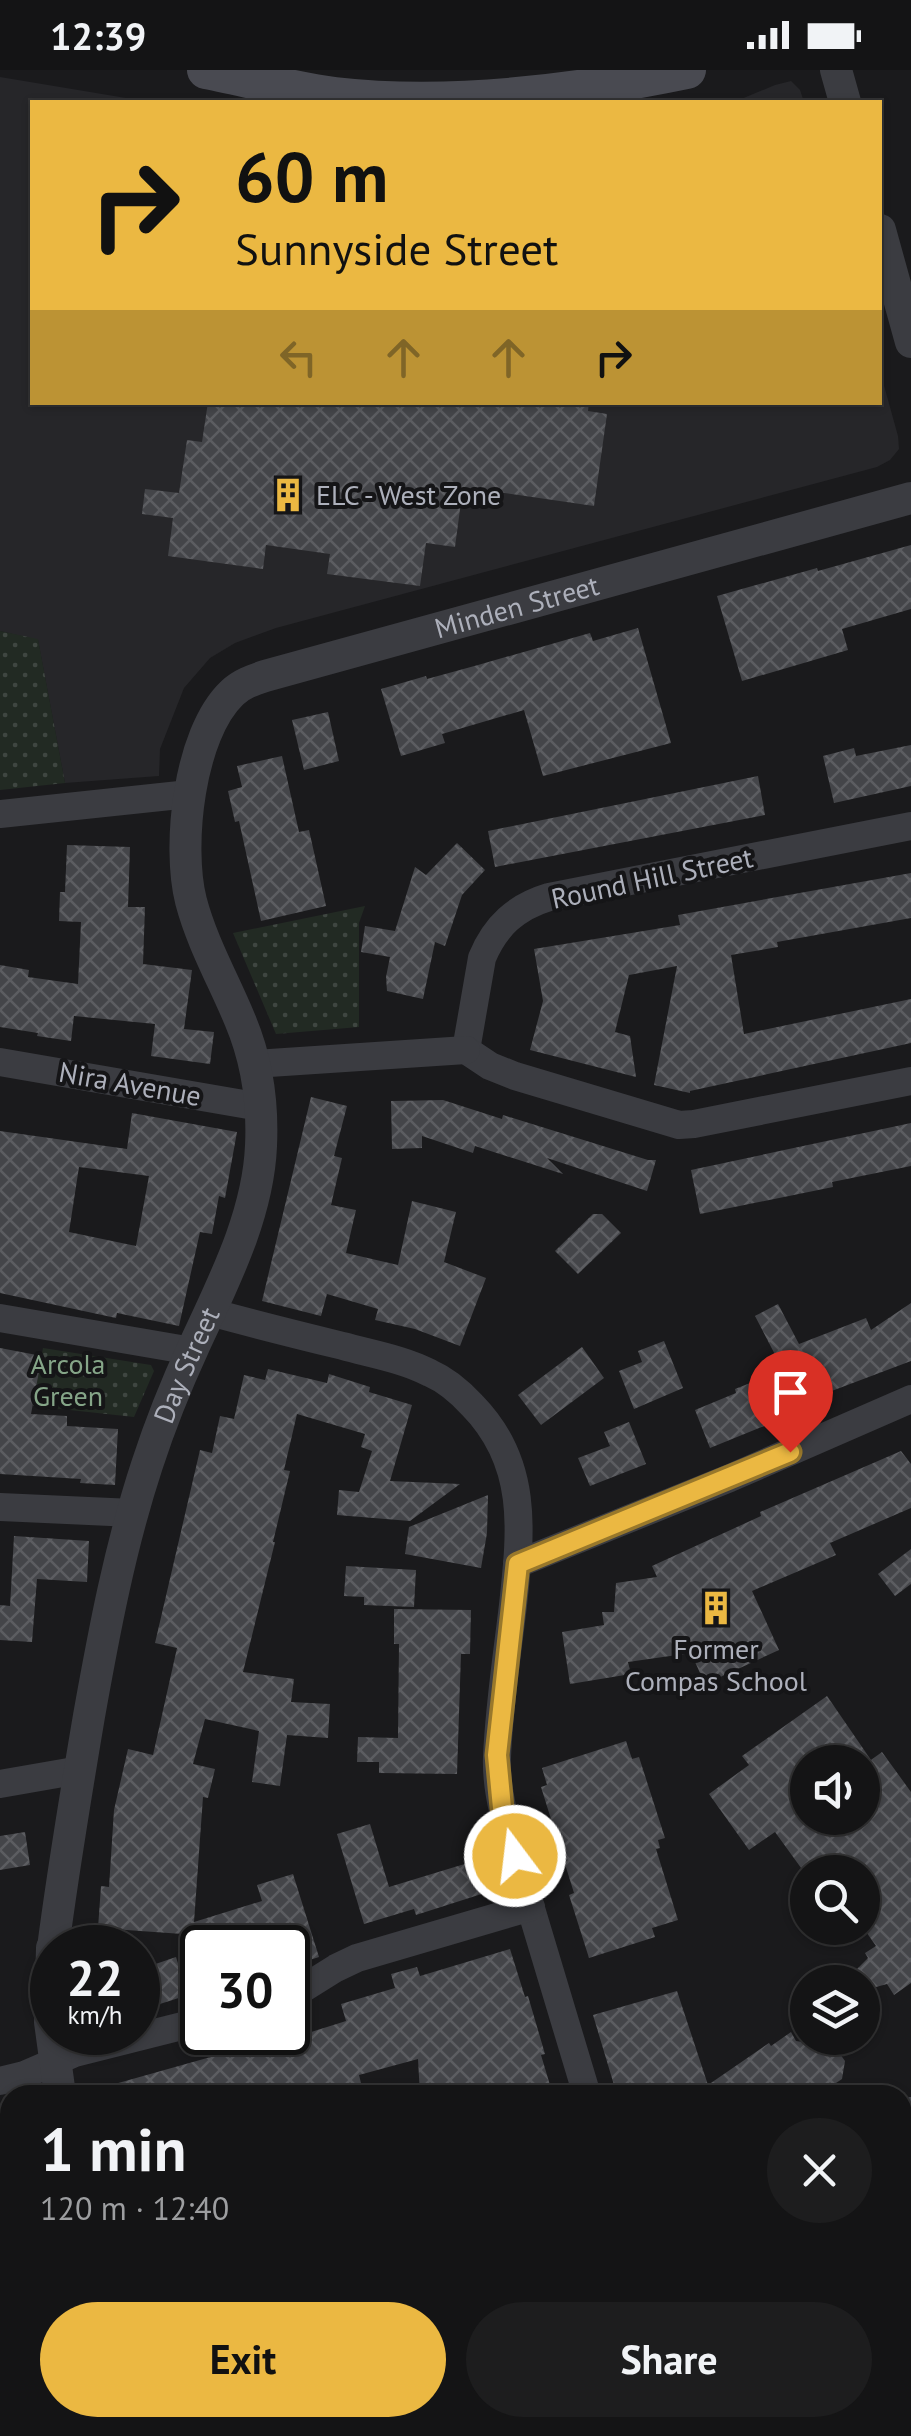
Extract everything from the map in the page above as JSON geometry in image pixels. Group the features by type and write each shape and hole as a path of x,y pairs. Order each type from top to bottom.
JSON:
{"main road":[{"path":"206,70 332,96 386,100"},
{"path":"434,100 556,90 687,70"}],"street":[{"path":"836,70 844,100"},
{"path":"882,237 911,342"},
{"name":"Minden Street","path":"189,794 198,757 214,718 229,695 250,681 911,498"},
{"path":"0,814 189,794"},
{"name":"Day Street","path":"56,1925 100,1658 133,1513 160,1428 238,1246 254,1193 261,1146 254,1064 192,904 186,868 189,794"},
{"name":"Round Hill Street","path":"466,1050 478,972 487,944 502,923 535,902 911,826"},
{"path":"254,1064 466,1050 515,1076 679,1124 911,1080"},
{"name":"Nira Avenue","path":"0,1062 260,1107"},
{"path":"210,1312 397,1360 430,1373 459,1391 500,1441 519,1504 518,1564 497,1772 508,1832 584,2085"},
{"path":"0,1318 192,1351"},
{"path":"518,1564 910,1403"},
{"path":"0,1507 133,1513"},
{"path":"0,1784 80,1770"},
{"path":"310,1984 357,1958 531,1907"},
{"path":"0,2081 24,2076 58,2079 75,2053 180,2027"}],"shaded area":[{"path":"0,77 138,100 30,100 30,405 882,405 882,378 898,436 899,449 877,467 276,628 235,643 210,658 184,688 160,749 159,776 65,783 38,640 0,631"},
{"path":"791,81 803,100 739,100"}],"green space":[{"path":"0,631 38,639 65,783 0,790"},
{"path":"365,906 359,923 359,1027 276,1034 233,933"},
{"name":"Arcola Green","path":"43,1348 151,1365 154,1371 134,1417 33,1406"}],"building":[{"name":"ELC - West Zone","path":"208,405 589,405 588,411 607,414 594,506 463,487 455,547 426,543 420,586 327,574 330,554 266,545 263,569 168,556 173,518 142,514 145,489 179,493 187,440 202,442"},
{"path":"911,545 911,609 842,629 848,650 742,681 717,596"},
{"path":"638,628 671,743 543,776 524,710 442,734 445,743 401,756 381,689 590,633 593,641"},
{"path":"328,712 339,761 304,770 292,720"},
{"path":"911,745 911,786 834,803 823,756 854,748 856,756"},
{"path":"282,756 299,832 309,830 326,906 261,921 239,821 235,822 228,791 242,787 237,766"},
{"path":"758,776 765,815 495,867 488,831"},
{"path":"457,843 485,870 462,895 445,946 435,942 423,999 387,991 390,957 361,952 365,926 395,931 415,867 426,875"},
{"path":"67,845 130,847 128,907 145,907 143,964 192,970 184,1029 214,1032 210,1064 151,1056 155,1024 74,1016 71,1041 0,1027 0,965 29,970 28,977 78,984 81,922 59,921"},
{"path":"911,873 911,918 777,942 778,947 731,955 744,1034 911,999 911,1043 690,1093 654,1085 677,966 629,975 615,1032 630,1036 636,1077 530,1050 543,1001 534,949 680,925 678,915"},
{"path":"311,1097 347,1106 334,1156 342,1158 331,1205 356,1210 346,1253 398,1265 412,1201 456,1212 444,1262 486,1278 460,1346 415,1329 375,1320 378,1309 327,1294 321,1316 262,1301"},
{"path":"443,1100 656,1160 647,1191 547,1158 563,1174 475,1146 473,1153 422,1136 422,1148 392,1149 391,1101"},
{"path":"132,1113 237,1132 225,1198 219,1196 212,1234 200,1232 179,1326 117,1313 116,1318 0,1293 0,1131 127,1149","holes":["79,1167 149,1176 136,1246 69,1232"]},
{"path":"911,1123 911,1166 832,1182 833,1187 700,1214 691,1170"},
{"path":"593,1214 602,1214 621,1233 578,1274 555,1251"},
{"path":"911,1303 911,1361 829,1392 830,1395 782,1414 784,1418 710,1448 695,1410 783,1370 755,1316 778,1304 799,1344 866,1318 871,1330"},
{"path":"664,1341 683,1388 634,1409 619,1371 642,1362 638,1351"},
{"path":"582,1347 604,1378 541,1425 518,1395"},
{"path":"0,1348 42,1356 31,1414 67,1416 67,1426 118,1429 115,1485 0,1474"},
{"path":"268,1369 327,1383 329,1374 412,1405 390,1481 460,1484 410,1521 337,1515 339,1490 359,1492 372,1451 361,1447 365,1434 297,1414 284,1470 290,1471 243,1672 294,1679 291,1702 330,1704 328,1738 287,1735 280,1786 252,1782 259,1731 205,1719 193,1764 215,1769 208,1798 203,1797 194,1922 262,1901 257,1885 293,1874 309,1925 180,1925 180,1934 160,1932 160,1925 98,1925 101,1886 109,1887 114,1810 128,1749 153,1755 177,1648 155,1643 200,1450 212,1453 220,1416 234,1419 244,1375 265,1380"},
{"path":"629,1422 646,1464 590,1486 578,1458 610,1446 604,1432"},
{"path":"901,1451 911,1464 911,1508 830,1543 836,1555 752,1591 779,1650 705,1684 691,1653 628,1662 631,1674 570,1684 562,1632 604,1625 602,1612 614,1612 616,1583 657,1577 652,1566 761,1516 760,1512"},
{"path":"488,1495 481,1568 405,1554 409,1527"},
{"path":"14,1536 89,1541 87,1582 37,1579 32,1642 0,1640 0,1605 10,1606"},
{"path":"911,1549 911,1584 895,1596 878,1574"},
{"path":"346,1566 416,1570 414,1607 364,1605 364,1597 344,1596"},
{"path":"394,1609 471,1610 470,1654 461,1654 457,1774 379,1773 379,1762 357,1762 358,1737 398,1738 399,1644 394,1644"},
{"path":"827,1696 861,1745 790,1745 790,1835 880,1835 882,1752 911,1792 911,1983 894,1995 887,1984 880,1986 880,1965 861,1965 868,1958 865,1953 880,1945 880,1855 792,1855 775,1832 749,1850 709,1794 749,1765 742,1756"},
{"path":"626,1741 632,1759 639,1757 665,1838 658,1840 660,1848 656,1849 678,1920 652,1928 655,1937 589,1958 569,1895 574,1893 541,1787 547,1785 542,1768"},
{"path":"370,1824 389,1887 481,1859 491,1891 416,1915 414,1909 364,1924 337,1834"},
{"path":"25,1832 30,1865 0,1870 0,1836"},
{"path":"310,1928 319,1957 310,1960"},
{"path":"510,1949 525,1997 528,1996 550,2085 419,2085 418,2059 359,2075 362,2085 111,2085 218,2055 310,2055 310,2032 346,2021 341,2004 395,1988 391,1974 417,1967 420,1976"},
{"path":"176,1957 180,1998 160,2004 160,1962"},
{"path":"677,1991 708,2085 614,2085 593,2015"},
{"path":"790,2033 790,2055 841,2055 845,2061 842,2079 833,2085 708,2085"}],"place":[{"name":"ELC - West Zone","path":"288,495"},
{"name":"Former Compas School","path":"716,1608"}],"route":[{"path":"515,1856 502,1808 497,1755 518,1564 790,1452"}]}
